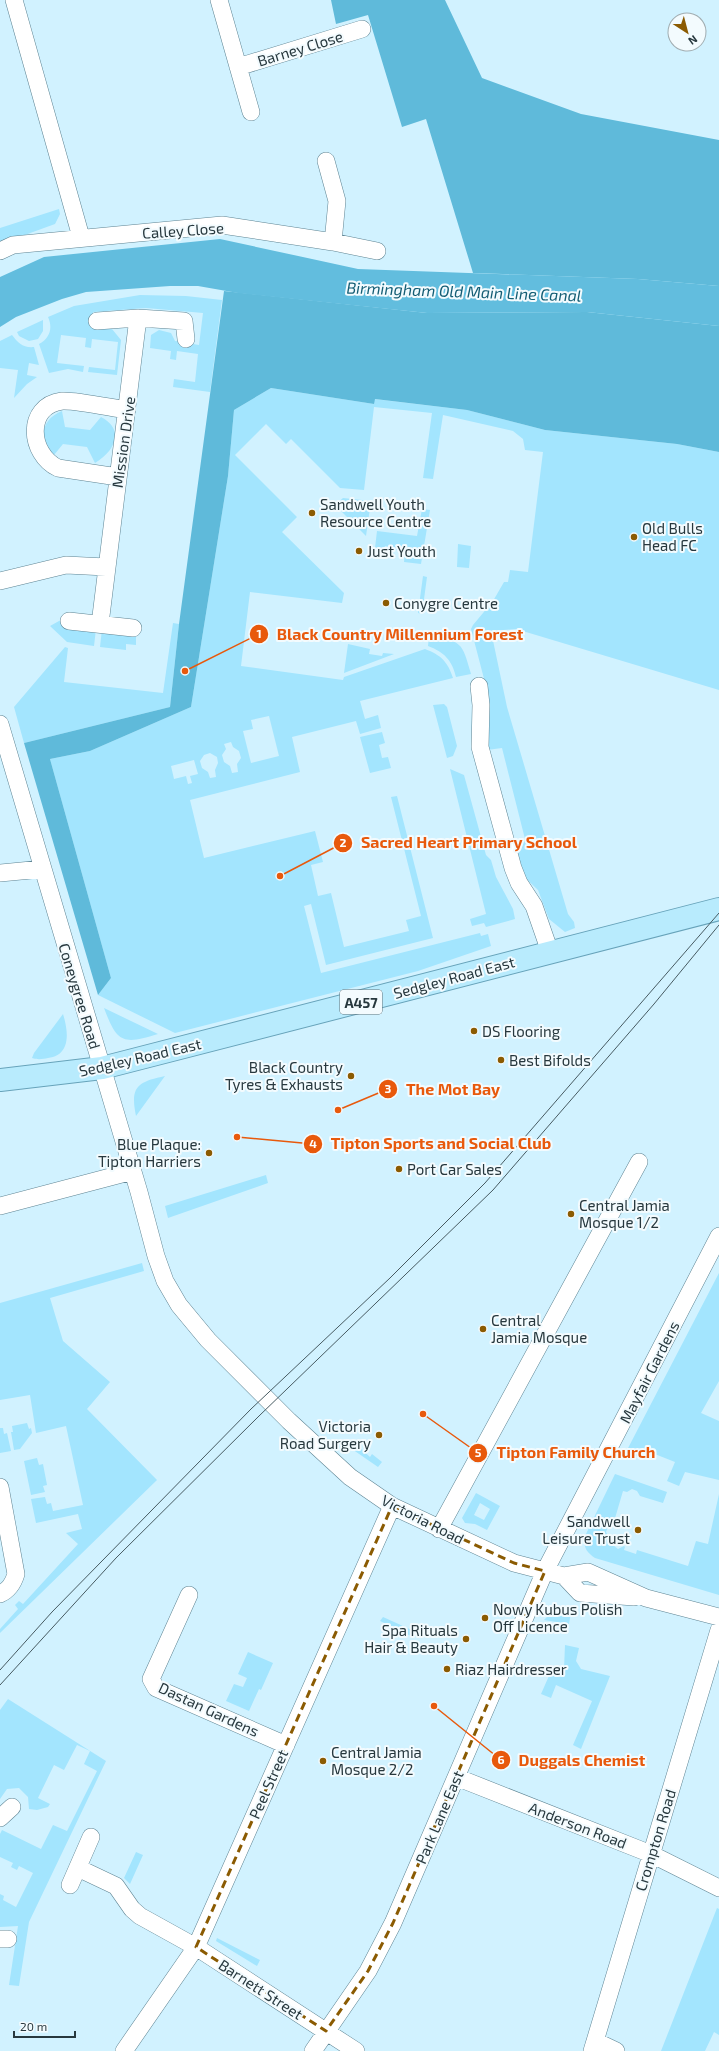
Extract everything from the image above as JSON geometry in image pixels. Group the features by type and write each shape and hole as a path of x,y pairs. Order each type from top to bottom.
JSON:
{"main road":[{"name":"Sedgley Road East","path":"0,1080 102,1068 719,908"}],"street":[{"path":"0,2 6,0"},
{"path":"14,0 81,237"},
{"name":"Barney Close","path":"219,0 251,112"},
{"name":"Barney Close","path":"238,67 362,29"},
{"path":"326,161 337,201 333,242"},
{"name":"Calley Close","path":"0,252 13,244 222,225 333,242 376,251"},
{"path":"97,321 138,318 184,321 186,339"},
{"name":"Mission Drive","path":"100,624 138,318"},
{"path":"118,477 58,468 50,464 38,449 34,432 41,414 48,407 63,401 127,410"},
{"path":"0,581 66,565 106,567"},
{"path":"69,621 133,628"},
{"path":"479,686 481,705 480,747 513,868 519,883 534,906 550,952"},
{"name":"Coneygree Road","path":"0,724 133,1171 156,1256 165,1281 179,1305 194,1323 248,1380"},
{"path":"0,873 42,869"},
{"path":"439,1529 639,1162"},
{"path":"0,1206 133,1171"},
{"name":"Mayfair Gardens","path":"545,1572 719,1236"},
{"name":"Victoria Road","path":"248,1380 350,1477 392,1506 514,1563 564,1576 580,1593 646,1598 719,1617"},
{"path":"0,1486 16,1574 14,1582 6,1591 0,1594"},
{"name":"Peel Street","path":"124,2051 196,1947 392,1506"},
{"name":"Park Lane East","path":"313,2051 368,1971 393,1923 545,1572"},
{"name":"Dastan Gardens","path":"189,1595 151,1679 156,1688 286,1745"},
{"name":"Crompton Road","path":"594,2046 719,1630"},
{"name":"Anderson Road","path":"456,1777 651,1854 719,1888"},
{"path":"70,1885 91,1837"},
{"name":"Barnett Street","path":"78,1868 116,1886 132,1909 140,1916 196,1947 356,2051"},
{"path":"594,2046 616,2051"}],"highlighted area":[{"path":"392,1506 514,1563 545,1571 393,1923 368,1971 326,2031 196,1947"}],"shaded area":[{"path":"331,0 445,0 482,78 581,114 719,140 719,286 638,279 473,273 426,119 402,127 368,15 336,24"},
{"path":"59,209 60,214 55,224 0,244 0,228"},
{"path":"224,291 427,313 587,312 719,326 719,452 677,444 545,430 467,410 375,399 374,404 271,388 234,410 228,476 191,707 90,751 50,759 111,978 98,995 24,743 170,707 179,624"},
{"path":"140,295 186,296 222,300 210,392 173,387 174,379 195,382 198,354 177,351 176,360 170,359 171,351 150,348 151,335 159,330 171,333 175,341 199,345 203,313 146,308 93,312 94,327 112,329 121,340 117,375 88,372 89,367 115,370 118,342 92,339 91,348 85,347 86,338 61,335 57,363 84,366 83,372 68,369 49,373 39,344 46,339 50,332 50,321 48,317 74,306"},
{"path":"43,320 43,331 38,339 29,341 19,336 17,332"},
{"path":"12,335 21,344 27,347 34,347 39,365 29,363 27,375 37,377 27,384 14,398 18,370 0,368 0,341"},
{"path":"271,388 374,404 374,399 467,410 545,430 677,444 719,452 719,690 516,629 491,631 507,707 568,914 574,922 575,928 565,932 549,919 538,890 519,872 513,851 519,841 525,839 502,748 487,750 488,694 471,629 493,601 504,582 508,582 510,570 528,572 543,452 525,450 523,439 513,431 443,415 433,479 423,478 432,413 374,407 364,490 340,488 291,439 286,444 266,424 235,455 297,517 282,532 344,593 342,603 250,592 241,666 343,680 344,677 425,649 440,657 446,663 453,678 360,701 365,719 378,715 381,728 360,734 356,721 292,737 300,772 190,800 204,858 315,831 323,862 311,865 318,896 331,893 344,947 409,931 406,920 421,916 391,797 397,796 433,938 326,965 311,904 304,906 321,973 480,933 481,936 488,934 491,946 418,971 175,1033 98,995 111,978 50,759 90,751 191,707 228,476 234,410","holes":["269,716 279,756 251,763 243,731 253,729 251,720","231,742 233,747 239,751 241,758 237,764 238,772 232,773 230,766 224,762 222,755 226,749 224,744","210,753 217,757 218,763 215,770 216,777 210,778 208,772 202,768 200,761 204,755","194,760 198,774 190,776 192,783 188,784 186,776 174,779 171,766"]},
{"path":"62,411 65,427 90,430 101,417 109,422 115,434 114,441 112,447 102,458 95,463 87,447 63,444 54,455 45,443 44,431 49,420"},
{"path":"343,498 371,501 366,536 335,505"},
{"path":"422,509 430,510 421,564 404,562 405,552 396,550 396,548 385,546 384,549 375,548 377,531 417,536"},
{"path":"458,544 471,546 469,568 457,567"},
{"path":"423,576 427,577 422,614 418,613"},
{"path":"68,616 96,629 94,646 67,642 50,626"},
{"path":"173,623 179,624 170,707 24,743 14,707 65,647 68,648 64,682 163,693"},
{"path":"102,629 133,633 136,636 136,645 126,644 126,650 100,647"},
{"path":"429,636 448,640 459,645 465,655 471,674 456,677 450,661 439,651 428,646"},
{"path":"348,644 370,649 369,654 382,656 383,653 394,654 344,673"},
{"path":"444,704 447,707 457,746 453,756 447,758 433,705"},
{"path":"382,732 385,743 379,745 382,758 388,757 391,768 370,773 360,737"},
{"path":"450,769 464,775 486,855 491,860 496,877 513,909 515,919 486,927 484,923 472,926 470,919 486,914"},
{"path":"104,1008 158,1034 137,1040 123,1038 118,1035 113,1028"},
{"path":"63,1014 67,1034 65,1047 56,1056 38,1059 32,1058 34,1053"},
{"path":"165,1076 136,1116 134,1098 138,1087 155,1078"},
{"path":"266,1175 268,1183 168,1218 165,1206"},
{"path":"142,1263 144,1271 50,1298 63,1341 110,1382 87,1409 157,1480 0,1633 0,1629 18,1609 15,1605 19,1601 23,1604 78,1544 66,1533 82,1529 78,1514 36,1523 31,1499 45,1497 47,1504 51,1503 53,1511 83,1505 66,1426 36,1433 30,1395 0,1400 0,1303"},
{"path":"719,1273 719,1381 701,1413 719,1421 719,1480 685,1472 679,1486 667,1481 675,1462 642,1449 639,1457 626,1452"},
{"path":"27,1423 29,1429 31,1428 32,1433 20,1449 14,1450 11,1432 13,1432 12,1426"},
{"path":"0,1428 3,1428 4,1434 7,1433 11,1451 0,1453"},
{"path":"353,1441 370,1457 372,1454 382,1462 378,1467 349,1447"},
{"path":"37,1458 39,1465 43,1464 47,1485 43,1486 45,1492 31,1495 24,1461"},
{"path":"615,1474 667,1492 663,1503 640,1496 637,1491 632,1489 627,1492 623,1491 613,1525 608,1527 606,1532 609,1537 608,1541 618,1549 624,1546 624,1550 636,1554 637,1550 688,1566 696,1541 708,1544 719,1494 719,1595 595,1558 589,1554 584,1543 585,1536"},
{"path":"476,1493 500,1506 487,1530 475,1524 465,1523 462,1518","holes":["480,1503 490,1509 484,1520 474,1515"]},
{"path":"572,1607 569,1624 544,1620 556,1610"},
{"path":"383,1617 414,1631 411,1636 380,1621"},
{"path":"565,1645 579,1648 576,1661 581,1669 610,1676 581,1749 573,1745 592,1701 556,1685 551,1698 541,1694 552,1669 564,1669"},
{"path":"248,1652 273,1663 261,1690 259,1689 249,1711 226,1701 234,1684 243,1687 247,1678 238,1674"},
{"path":"8,1699 106,1761 29,1922 19,1986 9,1985 18,1926 0,1927 0,1894 4,1896 3,1900 16,1907 33,1873 19,1866 17,1870 11,1867 13,1863 0,1857 0,1834 2,1830 41,1849 53,1825 67,1831 97,1771 84,1764 90,1751 77,1745 64,1770 54,1765 38,1798 50,1804 48,1807 37,1810 29,1809 28,1797 19,1788 7,1789 0,1799 0,1710"},
{"path":"136,1852 143,1855 130,1884 124,1878"},
{"path":"717,1908 719,1909 719,2035 714,2032 705,2051 661,2051"},
{"path":"217,1938 260,1960 257,1966 216,1941"}],"water":[{"name":"Birmingham Old Main Line Canal","path":"220,239 358,269 638,279 719,286 719,326 587,312 427,313 238,293 198,286 170,286 86,292 62,299 16,317 0,327 0,277 44,257"}],"tram line":[{"path":"0,1670 52,1612 251,1409 390,1278 485,1183 719,913"},
{"path":"0,1685 116,1558 259,1416 493,1190 654,1004 719,925"}],"place":[{"name":"Sandwell Youth Resource Centre","path":"312,513"},
{"name":"Old Bulls Head FC","path":"634,537"},
{"name":"Just Youth","path":"359,551"},
{"name":"Conygre Centre","path":"386,603"},
{"name":"Black Country Millennium Forest","path":"185,671"},
{"name":"Sacred Heart Primary School","path":"280,876"},
{"name":"DS Flooring","path":"474,1031"},
{"name":"Best Bifolds","path":"501,1060"},
{"name":"Black Country Tyres & Exhausts","path":"351,1076"},
{"name":"The Mot Bay","path":"338,1110"},
{"name":"Tipton Sports and Social Club","path":"237,1137"},
{"name":"Blue Plaque: Tipton Harriers","path":"209,1153"},
{"name":"Port Car Sales","path":"399,1169"},
{"name":"Central Jamia Mosque 1/2","path":"571,1214"},
{"name":"Central Jamia Mosque","path":"483,1329"},
{"name":"Tipton Family Church","path":"423,1414"},
{"name":"Victoria Road Surgery","path":"379,1435"},
{"name":"Sandwell Leisure Trust","path":"638,1530"},
{"name":"Nowy Kubus Polish Off Licence","path":"485,1618"},
{"name":"Spa Rituals Hair & Beauty","path":"466,1639"},
{"name":"Riaz Hairdresser","path":"447,1669"},
{"name":"Duggals Chemist","path":"434,1706"},
{"name":"Central Jamia Mosque 2/2","path":"323,1761"}]}
